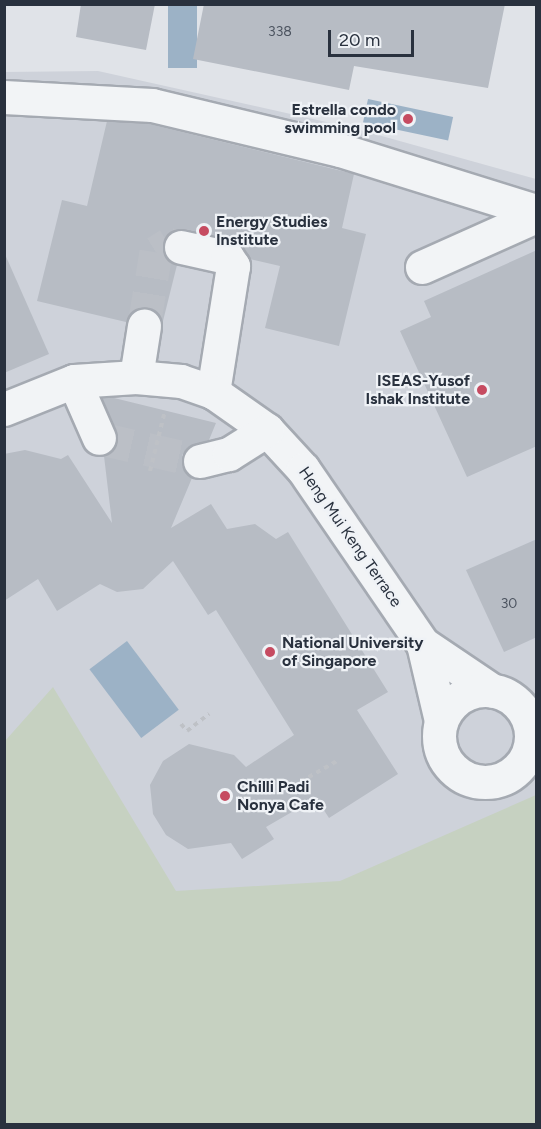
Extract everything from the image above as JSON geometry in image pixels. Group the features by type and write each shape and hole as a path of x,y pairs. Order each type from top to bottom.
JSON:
{"street":[{"path":"4,97 152,105 340,150 537,211"},
{"path":"422,267 537,216"},
{"path":"181,247 226,257 233,266 213,392"},
{"path":"136,377 144,326"},
{"name":"Heng Mui Keng Terrace","path":"4,409 74,381 136,377 181,381 213,392 267,430 362,548 423,644 441,721 444,755 467,780 491,782 525,768 532,735 531,717 507,695 493,691 423,644"},
{"path":"74,381 99,438"},
{"path":"200,461 229,454 267,430"},
{"path":"441,721 453,703 472,692 493,691"}],"path":[{"path":"150,471 165,411"},
{"path":"181,724 187,731 210,714"},
{"path":"293,786 338,761"}],"shaded area":[{"name":"National University of Singapore","path":"98,71 353,128 536,179 536,1124 5,1124 4,72"}],"green space":[{"path":"53,687 176,891 340,881 536,795 536,1124 5,1124 5,741"}],"water":[{"path":"168,5 197,5 197,68 168,68"},
{"name":"Estrella condo swimming pool","path":"368,99 453,117 448,141 363,122"},
{"path":"127,641 179,710 141,738 89,669"}],"building":[{"path":"81,4 155,4 146,50 76,37"},
{"path":"204,4 505,4 488,88 354,66 349,90 193,59"},
{"name":"Energy Studies Institute","path":"107,121 149,124 354,174 342,228 366,234 339,346 265,328 280,266 250,259 231,239 185,229 175,229 163,242 163,253 177,265 162,325 147,308 137,309 126,322 37,301 62,200 87,206"},
{"name":"ISEAS-Yusof Ishak Institute","path":"537,250 537,446 467,477 400,331 431,317 424,301"},
{"path":"4,252 49,354 4,373"},
{"path":"110,397 216,423 209,440 188,447 182,455 182,466 192,478 171,528 211,504 227,529 255,524 276,539 288,532 388,692 357,710 398,774 329,818 316,798 266,827 274,839 242,859 231,843 188,849 166,835 153,814 150,785 163,761 189,744 234,755 246,767 294,735 216,610 208,615 173,561 143,589 117,592 100,584 57,611 38,579 4,601 4,454 25,450 61,459 68,455 112,523 104,456 118,439 102,398"},
{"path":"537,539 537,637 504,652 466,570"}],"tunnel":[{"path":"144,326 156,252 169,244 181,247"},
{"path":"99,438 200,461"}],"place":[{"name":"Estrella condo swimming pool","path":"408,119"},
{"name":"Energy Studies Institute","path":"204,231"},
{"name":"ISEAS-Yusof Ishak Institute","path":"482,390"},
{"name":"National University of Singapore","path":"270,652"},
{"name":"Chilli Padi Nonya Cafe","path":"225,796"}]}
